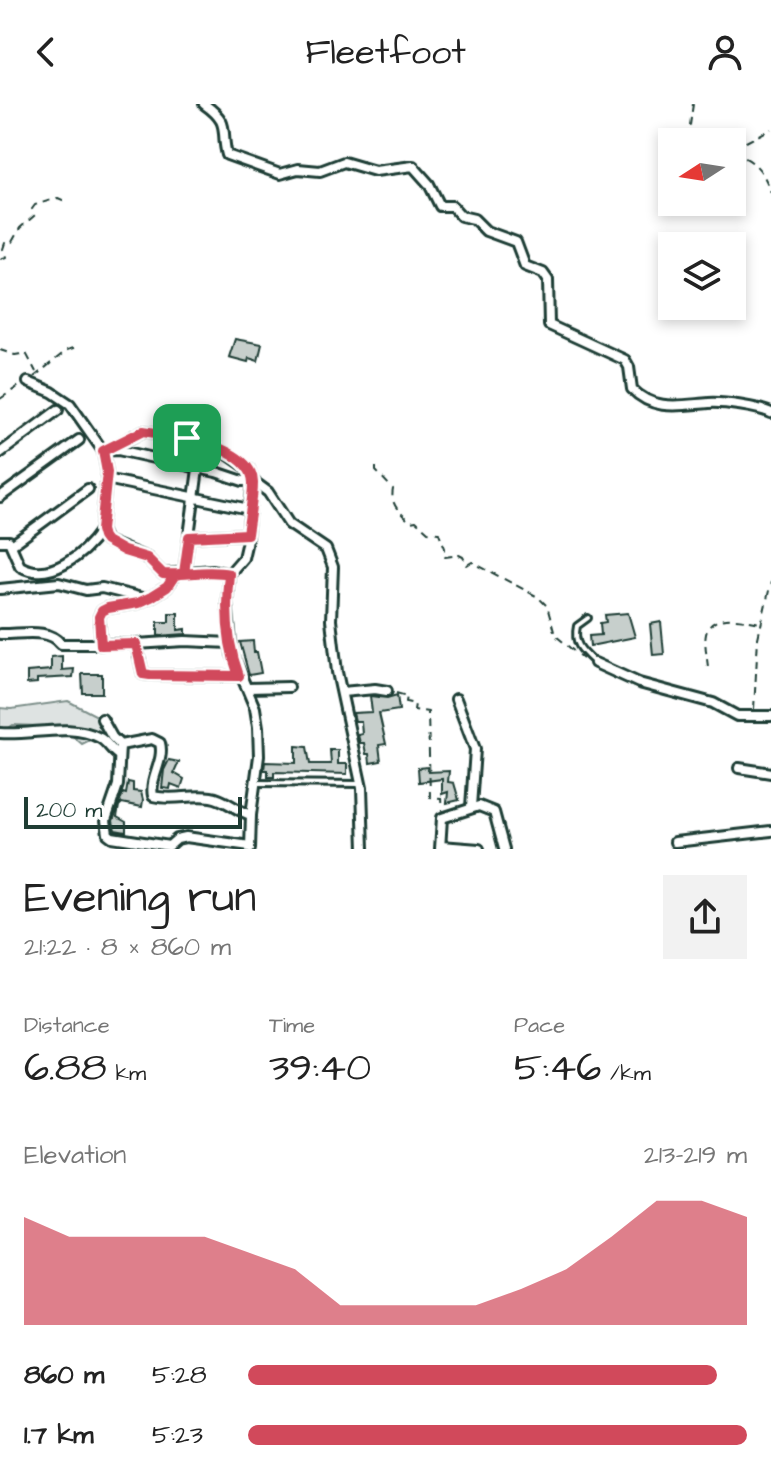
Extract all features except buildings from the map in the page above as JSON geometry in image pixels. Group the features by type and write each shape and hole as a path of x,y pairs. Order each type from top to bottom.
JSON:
{"street":[{"path":"204,104 221,121 226,131 227,155 272,173 298,169 320,171 344,162 375,171 413,166 429,184 440,206 452,206 461,216 474,219 486,231 516,242 525,266 543,273 548,280 549,325 625,360 632,389 650,402 678,407 723,403 771,413"},
{"path":"28,382 70,404 107,450 253,481 268,492 289,524 326,549 331,559 331,620 361,784 364,849"},
{"path":"0,453 58,410"},
{"path":"107,450 143,431 208,444 238,459 249,469 253,481 247,534 243,558 229,574 227,602 230,643 239,676 248,688 255,708 258,727 250,848 186,837 177,839 169,846 130,844 112,837 106,820 119,775 120,745"},
{"path":"0,497 79,440"},
{"path":"107,450 101,530 106,541 147,558 163,574 213,570 229,574"},
{"path":"101,645 99,617 102,611 146,599 163,590 179,574 189,537 198,469"},
{"path":"106,479 249,509"},
{"path":"13,544 88,489"},
{"path":"0,541 13,544 20,566 40,573 56,569 84,549 101,530"},
{"path":"189,537 247,534"},
{"path":"0,589 59,583 86,590 102,588 146,599"},
{"path":"0,634 44,634 56,636 61,644 230,643"},
{"path":"136,644 143,674 239,676"},
{"path":"595,663 639,683 713,703 737,716 771,716"},
{"path":"248,688 289,687"},
{"path":"342,692 387,691"},
{"path":"456,699 475,749 471,807"},
{"path":"102,719 120,745"},
{"path":"0,733 21,735 55,730 89,734 101,738 118,755"},
{"path":"120,745 152,739 160,743 162,755 152,786 153,796 174,799 215,797 241,813 251,815"},
{"path":"739,768 771,773"},
{"path":"479,849 440,847 442,818 479,806 494,812 504,849"},
{"path":"675,842 771,831"}],"lane":[{"path":"588,618 577,626 576,641 578,647 595,663"},
{"path":"256,783 361,784"}],"path":[{"path":"691,128 693,104"},
{"path":"746,142 771,129"},
{"path":"746,158 763,171 771,193"},
{"path":"0,259 6,257 3,249 5,243 12,242 20,228 35,215 32,209 35,205 58,198 67,202"},
{"path":"0,399 46,370 67,350 77,347"},
{"path":"0,350 15,355 26,353 37,373"},
{"path":"376,467 376,471 393,489 393,505 410,522 416,521 428,532 439,533 445,557 459,555 467,565 472,562 484,567 538,597 547,606 555,635 580,658 595,663"},
{"path":"754,715 761,623 771,582"},
{"path":"708,667 706,633 710,627 721,620 735,618 761,623"},
{"path":"387,691 407,696 406,702 415,704 414,710 428,712 430,797 441,798 442,818"}],"shaded area":[{"path":"68,701 97,716 104,733 82,744 62,727 13,725 0,734 0,708"}],"route":[{"path":"187,438 143,431 103,451 107,472 101,530 106,541 147,558 163,574 175,575 213,570 229,574 229,627 232,654 239,676 143,674 136,644 101,645 99,617 102,611 138,603 167,587 171,577 175,575 184,573 189,537 247,534 253,481 249,469 220,449 187,438"}]}
